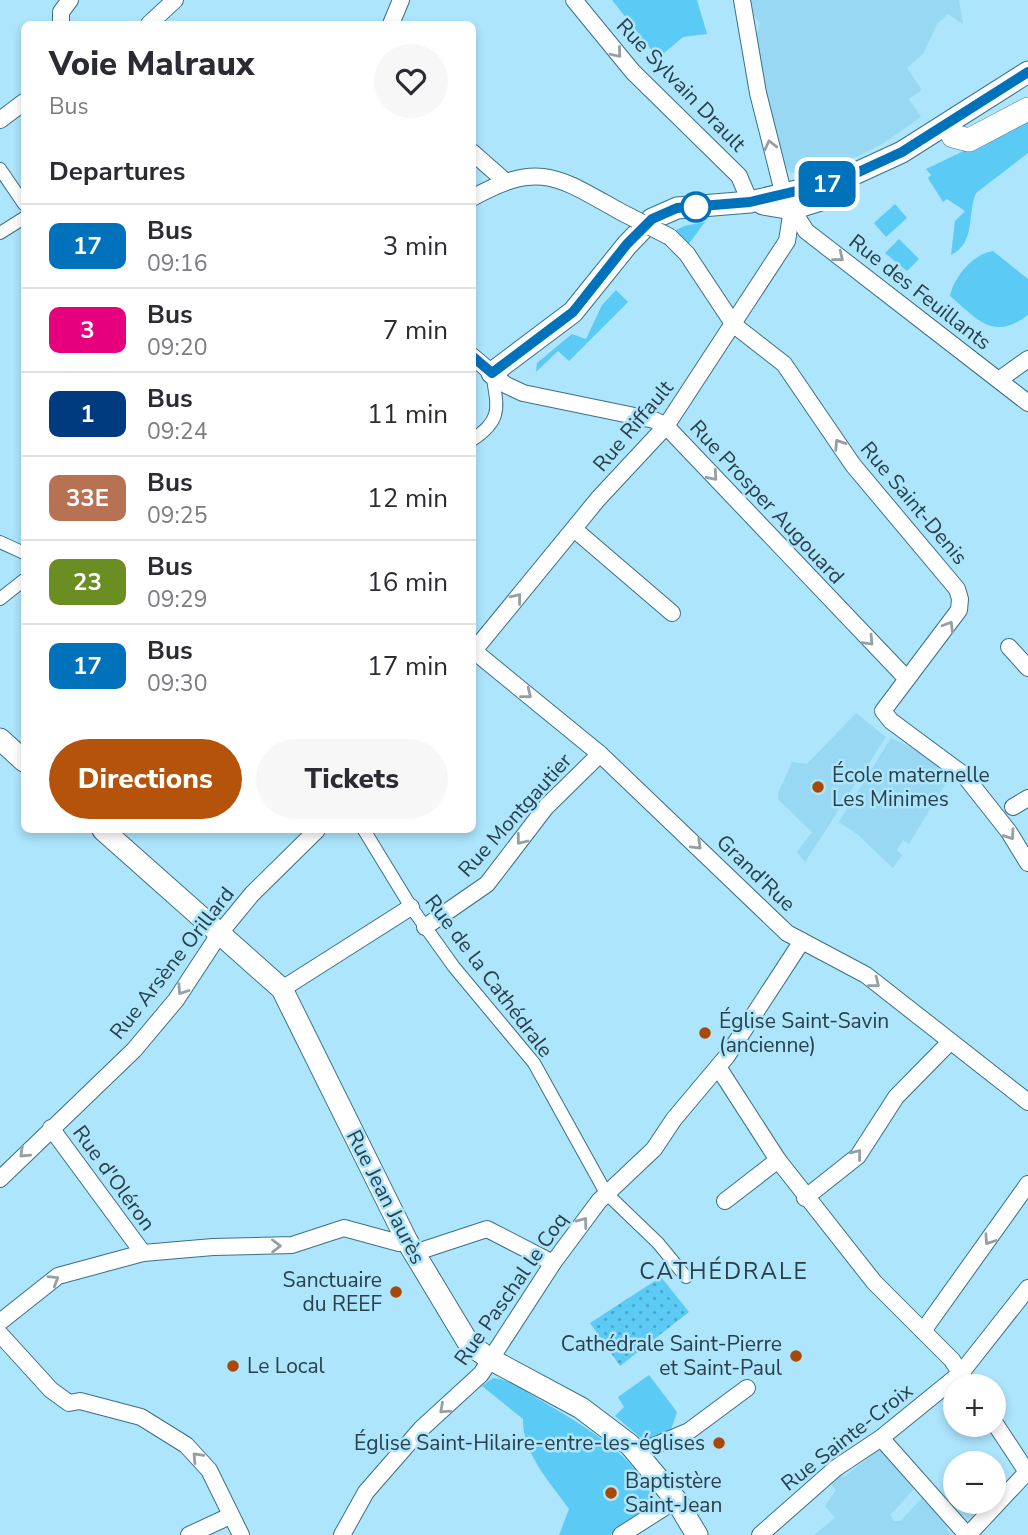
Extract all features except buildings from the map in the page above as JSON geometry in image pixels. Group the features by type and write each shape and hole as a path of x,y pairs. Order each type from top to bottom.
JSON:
{"main road":[{"path":"953,136 969,140 1028,109"}],"street":[{"path":"61,21 61,12 69,0"},
{"path":"152,21 175,0"},
{"path":"392,21 401,0"},
{"name":"Rue Sylvain Drault","path":"574,0 633,72 739,176 750,202"},
{"path":"742,0 758,93 788,202"},
{"path":"788,202 897,155 1028,72"},
{"path":"476,437 489,428 498,411 492,373 573,312 627,244 652,219 677,208 830,198 878,179 953,136 1028,85"},
{"path":"0,120 21,104"},
{"path":"476,156 505,181 476,196"},
{"path":"0,169 21,200"},
{"name":"Rue Saint-Denis","path":"505,181 524,175 553,178 670,237 687,254 734,325 784,364 853,465 957,589 959,610 884,711 891,721 964,775 1009,832 1028,863"},
{"name":"Rue Riffault","path":"476,647 574,529 666,426 787,241 788,202"},
{"name":"Rue des Feuillants","path":"788,202 806,231 1028,403"},
{"path":"0,233 21,220"},
{"name":"Rue Prosper Augouard","path":"476,359 506,385 523,393 654,420 666,426 906,679"},
{"path":"1000,379 1028,359"},
{"path":"574,529 672,613"},
{"path":"0,542 21,552"},
{"path":"0,599 21,582"},
{"path":"1009,647 1028,668"},
{"name":"Grand'Rue","path":"476,653 600,754 787,933 866,975 949,1043 1028,1102"},
{"path":"0,739 21,758"},
{"name":"Rue Montgautier","path":"425,927 487,884 547,807 600,754"},
{"path":"1013,807 1028,798"},
{"name":"Rue Jean Jaurès","path":"106,833 282,989 410,1247 469,1344 490,1359 581,1408 637,1453 676,1500 697,1535"},
{"name":"Rue Arsène Orillard","path":"0,1180 134,1050 176,1000 220,933 282,862 314,833"},
{"name":"Rue de la Cathédrale","path":"365,833 425,927 534,1063 606,1193 658,1243 686,1277"},
{"path":"282,989 411,907"},
{"name":"Rue Paschal le Coq","path":"342,1535 366,1492 421,1429 481,1374 553,1263 606,1193 654,1149 674,1119 718,1067 750,1025 802,941"},
{"path":"806,1198 858,1156 896,1097 949,1043"},
{"path":"718,1067 806,1198 874,1282 961,1374"},
{"name":"Rue d'Oléron","path":"51,1128 143,1253"},
{"path":"725,1200 778,1160"},
{"path":"923,1331 1028,1184"},
{"path":"0,1322 58,1276 143,1253 213,1247 292,1245 344,1228 410,1247 487,1229 553,1263"},
{"name":"Rue Sainte-Croix","path":"968,1374 1028,1288"},
{"path":"0,1334 51,1390 69,1403 80,1401 141,1417 186,1445 209,1470 241,1535"},
{"path":"637,1453 689,1431 747,1388"},
{"name":"Rue Sainte-Croix","path":"760,1535 836,1468 943,1394"},
{"path":"881,1438 968,1535 1027,1472 1004,1437"},
{"path":"631,1533 676,1500"},
{"path":"189,1535 230,1516"}],"shaded area":[{"path":"612,0 697,0 707,34 683,37 658,58"},
{"path":"748,0 959,0 963,24 948,14 937,24 923,54 907,68 922,90 909,99 921,117 884,143 858,156 797,175 782,167 754,43 760,23 749,9"},
{"path":"1028,120 1028,153 976,193 968,236 959,250 951,255 955,221 965,211 947,199 943,202 928,178 931,175 926,169"},
{"path":"895,204 907,218 886,237 874,223"},
{"path":"705,222 688,245 673,232 684,226"},
{"path":"899,239 919,259 907,271 885,253"},
{"path":"993,251 1028,279 1028,315 1016,323 995,327 969,313 950,296 965,268 978,257"},
{"path":"616,290 628,302 569,361 558,351 536,372 537,363 572,334 586,339 602,305"},
{"name":"École maternelle Les Minimes","path":"856,713 886,737 805,862 797,852 812,832 778,799 778,793 792,762 807,764"},
{"path":"891,738 930,757 951,775 909,844 903,840 897,850 902,855 893,868 857,834 839,822"},
{"path":"661,1277 689,1312 620,1366 590,1323"},
{"path":"649,1375 677,1412 669,1435 648,1444 615,1416 624,1407 618,1397"},
{"path":"493,1378 525,1390 575,1421 621,1455 646,1484 656,1501 653,1508 610,1535 559,1535 569,1509 532,1455 524,1432 523,1419 482,1386"},
{"path":"878,1450 885,1451 916,1487 890,1515 894,1521 900,1521 924,1496 947,1523 946,1529 952,1535 814,1535 835,1518 825,1506 836,1490 828,1481 839,1471 844,1477"}],"bus line":[{"name":"17","path":"476,359 492,373 547,334 580,305 642,228 662,213 677,208 750,202 803,192 839,181 902,152 1028,72"}],"place":[{"name":"École maternelle Les Minimes","path":"818,787"},
{"name":"Église Saint-Savin (ancienne)","path":"705,1033"},
{"name":"Sanctuaire du REEF","path":"396,1292"},
{"name":"Cathédrale Saint-Pierre et Saint-Paul","path":"796,1356"},
{"name":"Le Local","path":"233,1366"},
{"name":"Église Saint-Hilaire-entre-les-églises","path":"719,1443"},
{"name":"Baptistère Saint-Jean","path":"611,1493"}],"district":[{"name":"CATHÉDRALE","path":"724,1271"}]}
